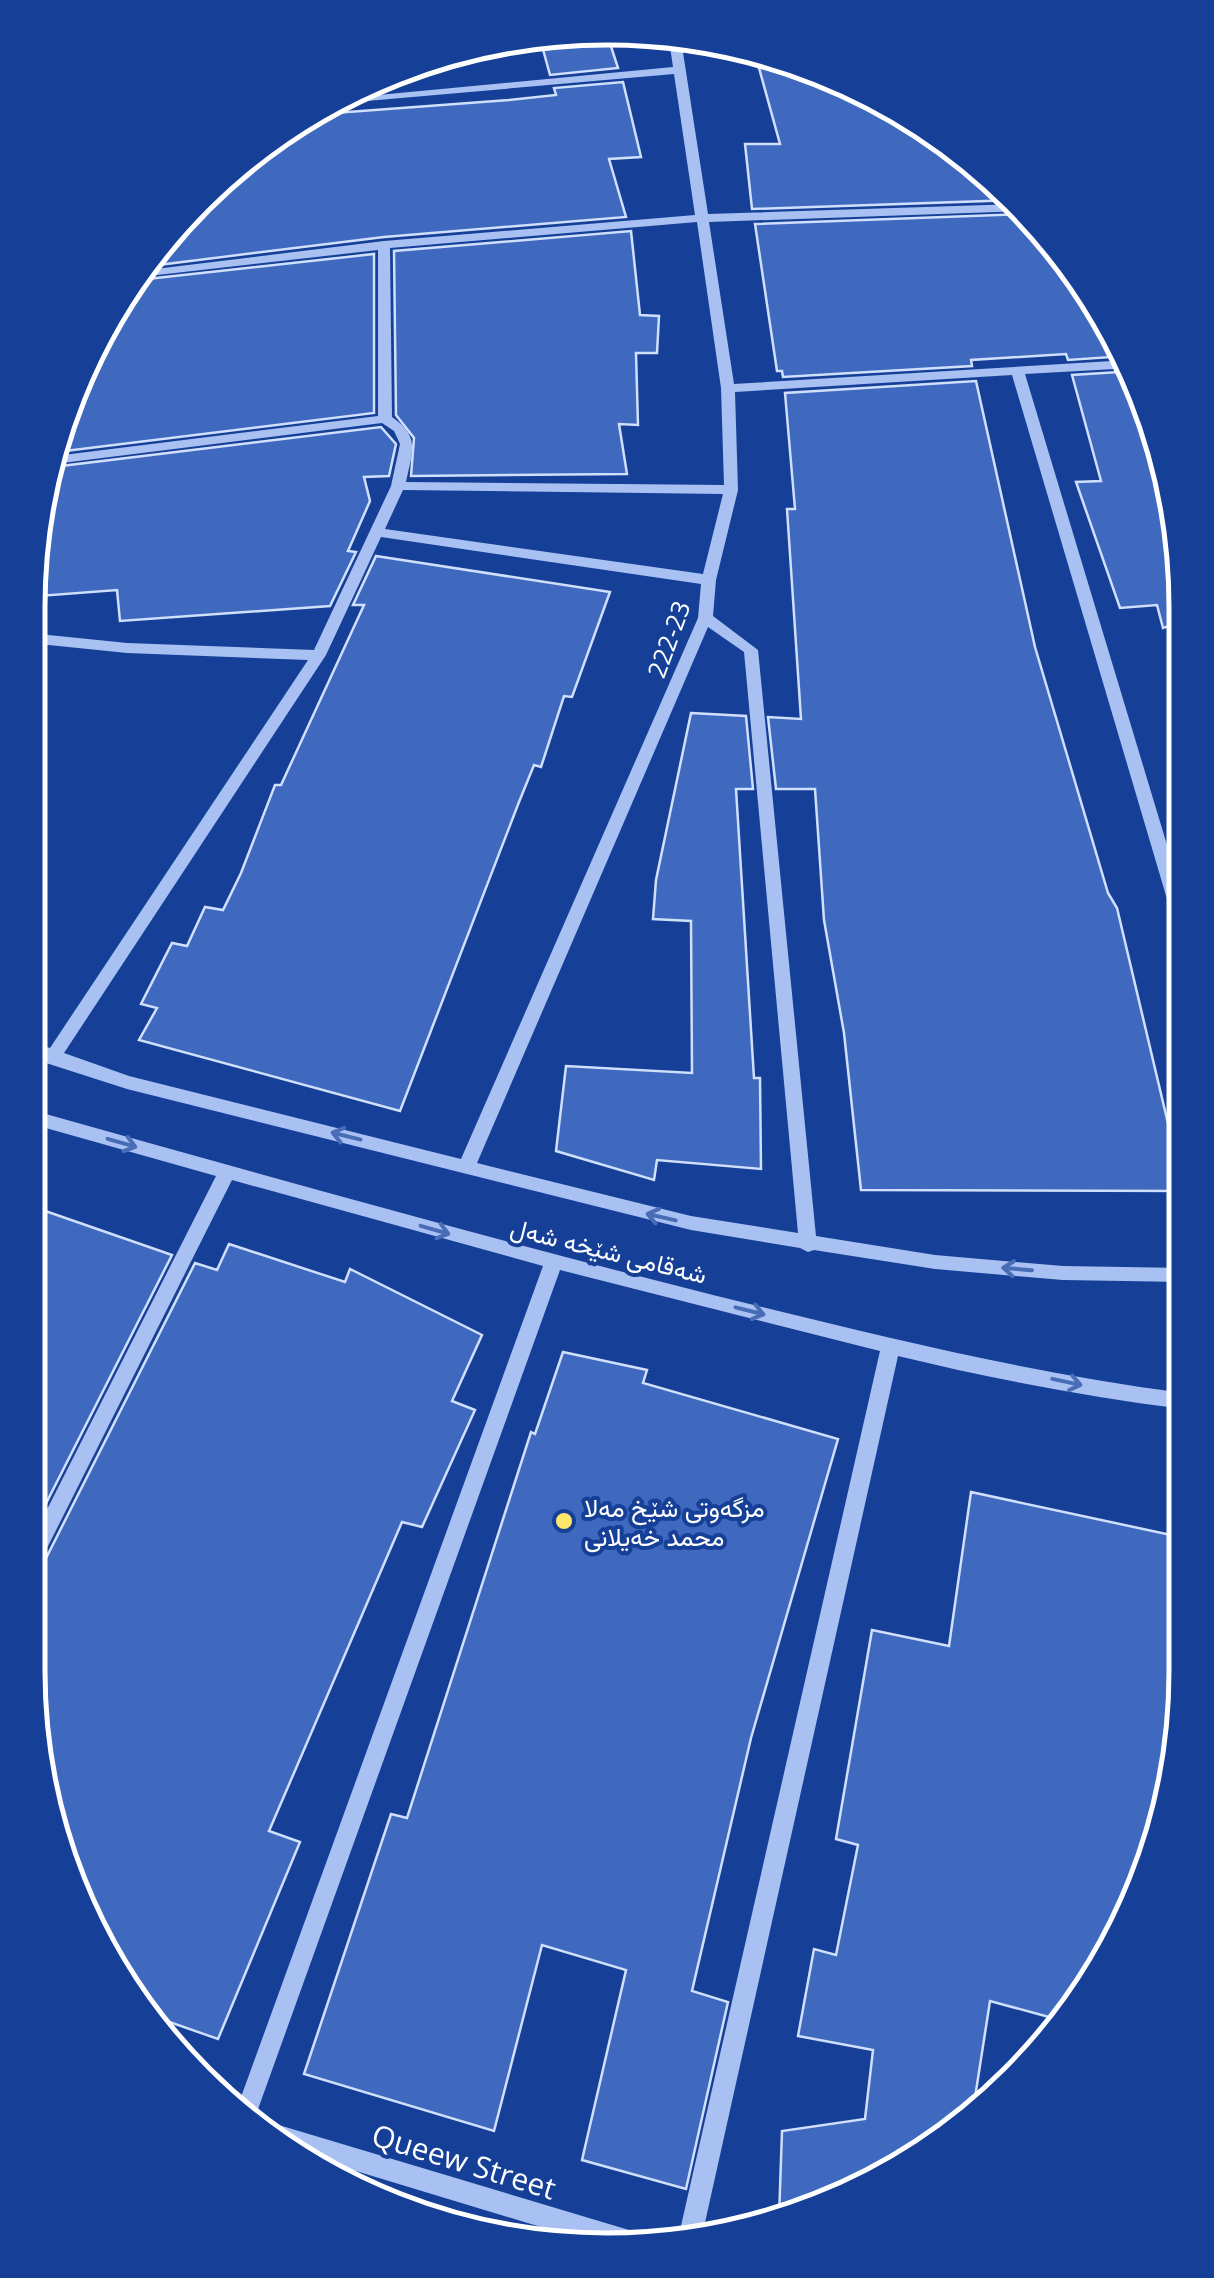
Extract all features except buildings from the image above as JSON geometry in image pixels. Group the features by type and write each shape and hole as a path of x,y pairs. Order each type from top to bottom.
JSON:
{"street":[{"name":"222-23","path":"467,1166 705,618 708,580 731,490 728,388 677,50"},
{"path":"366,99 680,70"},
{"path":"156,272 384,245 704,218 1003,209"},
{"path":"384,245 385,419"},
{"path":"728,388 1114,365"},
{"path":"1017,370 1169,879"},
{"path":"52,1058 319,656 398,486 408,444 400,429 385,419 65,458"},
{"path":"398,486 731,490"},
{"path":"376,532 708,580"},
{"path":"705,618 751,650 808,1245"},
{"path":"45,640 127,648 319,656"},
{"name":"شەقامی شێخه‌ شه‌ل","path":"45,1055 127,1082 576,1197 808,1245 1063,1273 1169,1275"},
{"name":"شەقامی شێخه‌ شه‌ل","path":"45,1121 553,1263 892,1346 1169,1399"},
{"path":"45,1532 227,1172"},
{"path":"249,2104 553,1263"},
{"path":"693,2226 892,1346"},
{"name":"Queew Street","path":"306,2145 598,2233"}],"place":[{"name":"مزگەوتی شێخ مەلا محمد خەیلانی","path":"564,1521"}]}
